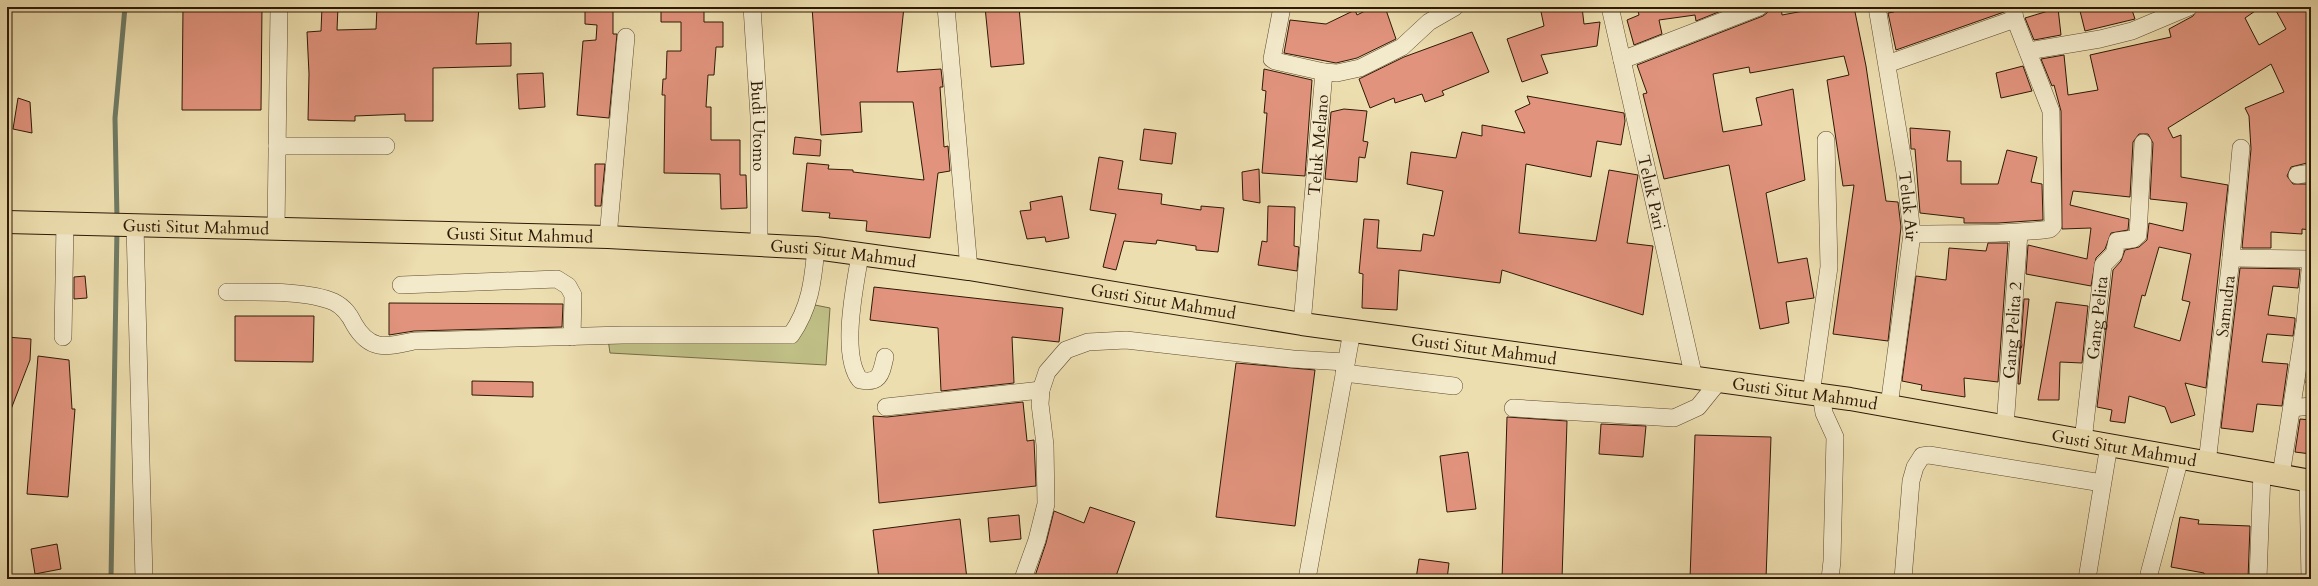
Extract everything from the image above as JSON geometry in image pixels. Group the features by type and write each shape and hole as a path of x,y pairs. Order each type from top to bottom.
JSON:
{"highway":[{"name":"Gusti Situt Mahmud","path":"7,222 608,237 816,248 969,269 1302,324 1816,394 2309,481"}],"street":[{"path":"276,229 279,7"},
{"name":"Budi Utomo","path":"752,7 759,116 759,245"},
{"path":"946,7 969,269"},
{"name":"Teluk Melano","path":"1282,7 1272,58 1275,61 1324,72 1302,324"},
{"path":"1324,72 1337,73 1360,68 1402,47 1429,22 1455,7"},
{"name":"Teluk Pari","path":"1610,7 1694,378"},
{"path":"1622,60 1759,7"},
{"name":"Teluk Air","path":"1877,7 1906,173 1912,234 1889,406"},
{"path":"2028,51 2100,40 2132,31 2189,7"},
{"path":"1887,64 2014,13 2051,111 2054,222 2050,229 2018,233 1987,232 1912,234"},
{"path":"608,237 626,37"},
{"path":"1826,140 1829,267 1816,394 1835,437 1832,561 1830,579"},
{"name":"Gang Pelita","path":"2083,441 2103,265 2114,254 2117,241 2133,239 2138,235 2143,144"},
{"path":"277,146 386,146"},
{"name":"Samudra","path":"2207,463 2231,258 2241,148"},
{"path":"63,337 65,223"},
{"path":"135,225 144,579"},
{"name":"Gang Pelita 2","path":"2005,427 2018,233"},
{"path":"227,292 276,292 332,301 343,307 361,335 372,345 390,346 414,341 572,337 791,335 802,320 810,300 816,248"},
{"path":"860,255 852,316 850,354 854,372 860,380 875,380 879,377 885,358"},
{"path":"2231,258 2311,259 2292,408 2259,519 2258,579"},
{"path":"401,285 557,279 568,286 573,295 572,337"},
{"path":"1307,579 1352,331"},
{"path":"1023,579 1037,540 1046,504 1045,445 1040,404 1041,390 1047,372 1066,350 1088,342 1105,340 1161,343 1293,359 1454,386"},
{"path":"1513,408 1674,418 1698,407 1719,381"},
{"path":"886,407 1041,390"},
{"path":"2292,408 2311,406"},
{"path":"2087,579 2109,445"},
{"path":"1903,579 1911,481 1915,467 1922,456 1929,455 2102,483"},
{"path":"2149,574 2180,458"},
{"path":"2309,481 2310,579"}],"green space":[{"path":"815,305 830,308 826,365 610,353 608,339 796,339"}],"building":[{"path":"183,7 262,7 261,110 182,110"},
{"path":"322,7 338,7 337,30 376,29 377,7 479,7 476,44 511,43 511,66 433,68 433,121 405,121 405,114 355,116 355,121 308,120 309,74 307,32 321,31"},
{"path":"585,7 613,7 613,34 617,34 609,118 577,115 583,41 596,40 597,25 585,24"},
{"path":"661,7 704,7 704,22 723,22 723,47 716,47 714,75 708,75 706,107 711,107 711,140 740,140 740,175 746,175 747,208 721,209 720,174 664,173 665,95 662,95 663,79 666,79 667,51 681,51 681,22 661,22"},
{"path":"812,7 904,7 897,72 941,69 943,87 940,87 944,147 948,146 950,171 938,173 930,238 866,231 867,221 829,218 830,213 802,211 807,163 829,165 828,169 853,170 853,172 924,180 913,102 860,102 862,132 821,135"},
{"path":"985,7 1019,7 1024,64 991,67"},
{"path":"1373,7 1385,7 1396,39 1357,58 1336,63 1284,53 1290,20 1326,24 1355,10 1357,15"},
{"path":"1540,7 1582,7 1584,24 1600,22 1597,46 1541,55 1548,73 1522,82 1507,39 1544,26"},
{"path":"1637,7 1731,7 1696,21 1695,15 1659,20 1662,34 1634,45 1627,20 1639,15"},
{"path":"1769,7 1781,7 1782,15 1825,7 1854,7 1866,66 1886,201 1898,202 1901,227 1888,341 1833,334 1854,185 1843,186 1827,80 1849,75 1844,56 1750,73 1749,67 1713,74 1723,132 1762,125 1756,98 1793,89 1805,180 1766,193 1778,263 1807,258 1814,298 1786,302 1789,323 1760,329 1729,165 1664,179 1643,94 1647,93 1637,65 1763,16 1767,13"},
{"path":"1893,7 2003,7 2004,12 1896,50 1888,13 1894,12"},
{"path":"2079,7 2131,7 2135,19 2085,31"},
{"path":"2199,7 2261,7 2245,18 2259,45 2286,29 2274,7 2311,7 2311,120 2308,121 2307,163 2291,167 2287,176 2293,184 2307,184 2307,188 2311,188 2311,230 2302,229 2302,234 2271,232 2271,248 2242,248 2251,149 2249,116 2245,108 2284,92 2271,64 2168,128 2173,138 2181,135 2181,177 2228,185 2206,388 2185,383 2195,415 2171,423 2165,407 2129,396 2125,423 2110,421 2112,410 2097,407 2113,270 2121,261 2125,250 2139,247 2147,240 2149,223 2183,231 2187,203 2150,199 2153,143 2148,134 2139,134 2133,142 2130,197 2073,191 2070,205 2129,219 2128,230 2111,233 2105,249 2096,258 2091,286 2026,274 2028,245 2087,259 2091,228 2062,229 2061,111 2054,85 2052,86 2041,59 2064,55 2068,95 2098,90 2090,55 2171,37 2169,29 2193,16","holes":["2159,247 2191,254 2182,300 2190,302 2180,341 2134,327 2142,295 2145,296"]},
{"path":"2058,8 2061,35 2034,40 2025,18"},
{"path":"1472,32 1489,72 1442,91 1444,95 1425,102 1422,94 1395,103 1394,98 1370,108 1359,79 1404,57"},
{"path":"2023,66 2032,91 2001,98 1996,73"},
{"path":"1264,69 1312,80 1305,176 1262,173 1267,113 1264,113 1266,91 1262,90"},
{"path":"543,73 545,107 519,109 517,74"},
{"path":"1527,96 1624,113 1625,121 1621,145 1597,141 1591,177 1526,164 1519,233 1596,241 1609,170 1638,175 1627,243 1653,246 1643,315 1502,270 1500,283 1399,270 1397,310 1362,308 1363,274 1359,273 1364,219 1379,220 1377,248 1421,251 1423,234 1434,236 1443,191 1407,184 1411,152 1456,158 1462,132 1482,136 1482,125 1525,133 1515,111 1530,104"},
{"path":"18,98 30,102 32,133 13,129"},
{"path":"1344,109 1367,111 1363,141 1368,142 1365,158 1359,157 1357,182 1325,179 1331,112"},
{"path":"1910,128 1950,131 1947,161 1961,161 1961,184 1998,184 2007,150 2037,157 2031,182 2042,184 2043,220 1998,223 1964,223 1964,218 1920,213 1915,149 1911,149"},
{"path":"1144,129 1176,133 1172,164 1140,160"},
{"path":"795,137 821,140 820,156 793,154"},
{"path":"1099,157 1123,161 1118,189 1162,194 1161,204 1201,210 1201,206 1224,208 1218,252 1196,250 1196,246 1157,240 1156,244 1124,241 1116,270 1103,267 1116,214 1090,210"},
{"path":"595,164 605,164 601,206 595,206"},
{"path":"1259,169 1260,203 1243,200 1242,172"},
{"path":"1062,196 1069,238 1046,242 1045,237 1027,239 1020,211 1031,210 1030,202"},
{"path":"1268,206 1295,207 1294,246 1299,247 1297,271 1258,265 1262,241 1267,242"},
{"path":"1988,243 2008,243 1998,382 1964,378 1965,397 1921,390 1922,385 1902,381 1916,276 1946,280 1949,248 1986,251"},
{"path":"2240,268 2300,269 2298,288 2273,286 2268,315 2295,318 2293,336 2267,334 2262,362 2288,364 2282,406 2257,404 2253,432 2221,428"},
{"path":"85,276 87,298 74,299 74,277"},
{"path":"874,287 1063,308 1059,342 1012,337 1014,383 941,391 938,328 870,320"},
{"path":"2024,299 2029,299 2020,384 2018,384"},
{"path":"2056,302 2088,306 2082,363 2060,362 2059,400 2038,400"},
{"path":"389,303 563,304 562,327 414,331 389,335"},
{"path":"235,316 314,316 313,362 235,361"},
{"path":"7,337 31,339 30,360 8,417"},
{"path":"38,356 69,360 72,409 75,409 68,497 27,494"},
{"path":"1236,363 1315,370 1295,526 1216,517"},
{"path":"2308,365 2311,366 2311,384 2306,383"},
{"path":"472,381 533,382 533,397 472,395"},
{"path":"1023,402 1027,441 1034,440 1036,486 879,503 873,416 887,417"},
{"path":"1507,417 1567,421 1562,579 1502,579"},
{"path":"2300,419 2311,420 2311,454 2295,452"},
{"path":"1601,424 1646,426 1643,457 1599,454"},
{"path":"1695,435 1771,437 1766,579 1690,579"},
{"path":"1468,452 1476,509 1447,512 1440,456"},
{"path":"1090,507 1135,522 1115,579 1034,579 1046,543 1054,511 1084,523"},
{"path":"1019,515 1021,539 990,542 988,518"},
{"path":"2180,517 2199,520 2198,524 2250,526 2248,579 2204,579 2204,573 2171,567"},
{"path":"960,519 967,579 879,579 873,530"},
{"path":"57,544 61,569 35,574 31,549"},
{"path":"1419,559 1449,563 1447,579 1416,579"}],"waterway":[{"path":"117,219 115,118 125,7"},
{"path":"111,579 117,229"}]}
